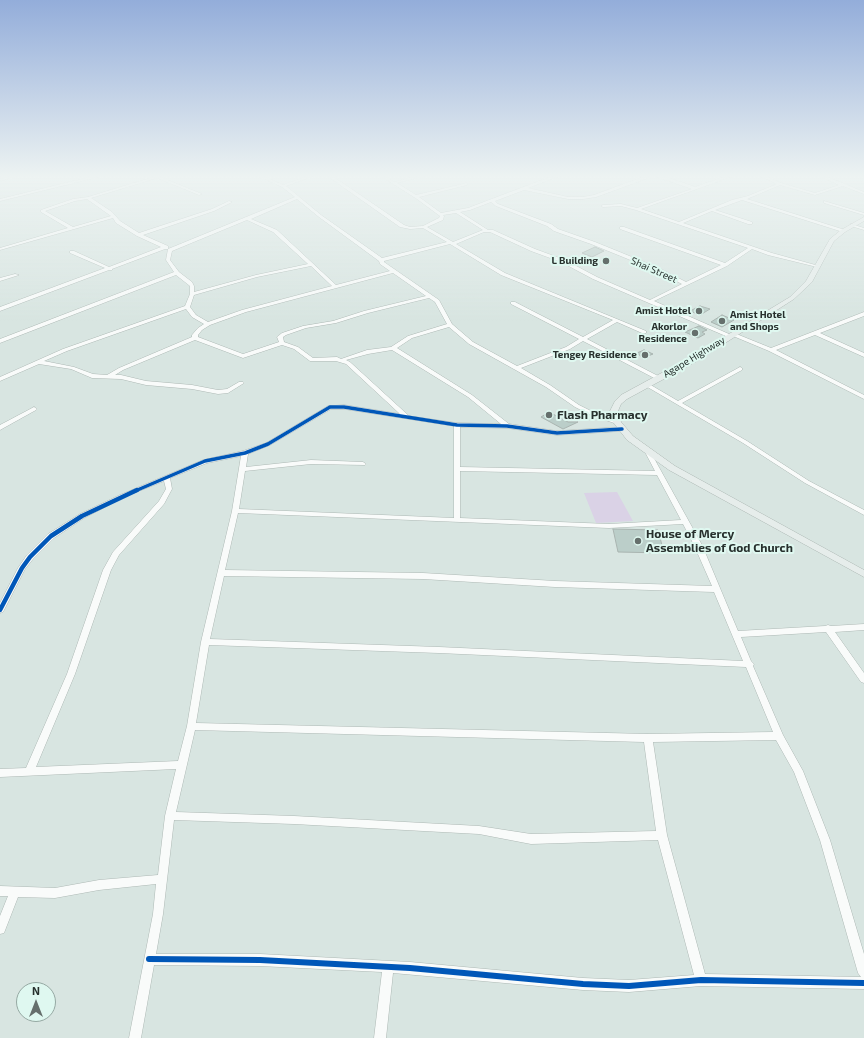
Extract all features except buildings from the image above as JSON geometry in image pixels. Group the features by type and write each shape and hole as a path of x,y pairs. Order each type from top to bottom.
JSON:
{"street":[{"path":"63,223 71,228"},
{"path":"0,249 88,223"},
{"path":"122,223 139,235 168,249"},
{"path":"139,235 173,223"},
{"path":"0,309 236,223"},
{"path":"258,223 275,231 336,287"},
{"path":"331,223 394,271 437,301 450,325 484,352 517,368 577,406 593,414 617,422 622,429 648,452 672,468 864,574"},
{"path":"398,223 410,228 424,227 450,244 503,274 644,332"},
{"path":"424,227 424,225 428,223"},
{"path":"476,223 486,230 563,261 595,278 651,301 701,325 771,350 864,397"},
{"name":"Shai Street","path":"545,223 556,230 593,243 657,269 685,284"},
{"path":"680,223 781,258 817,266"},
{"path":"819,223 843,231"},
{"name":"Agape Highway","path":"617,422 614,411 618,403 779,307 802,290 813,276 832,240 856,223"},
{"path":"853,225 864,229"},
{"path":"622,228 725,265"},
{"path":"381,260 450,244 486,230"},
{"name":"Shai Street","path":"651,301 725,265 751,248"},
{"path":"168,249 168,260 177,273 190,283 192,294 188,307"},
{"path":"72,252 110,269"},
{"path":"192,294 264,274 311,265"},
{"path":"195,338 196,333 208,324 244,311 394,271"},
{"path":"0,341 177,273"},
{"path":"0,280 17,275"},
{"path":"282,343 280,337 291,332 430,296"},
{"path":"513,303 658,378"},
{"path":"0,304 7,306"},
{"path":"188,307 194,316 208,324"},
{"path":"0,379 108,334 188,307"},
{"path":"771,350 864,314"},
{"path":"517,368 568,348 616,320"},
{"path":"342,360 368,352 393,348 410,337 450,325"},
{"path":"815,333 864,355"},
{"path":"109,376 121,369 195,338 244,356 282,343 296,348 312,360 337,358 342,360 352,366 408,418"},
{"path":"393,348 470,396 507,426"},
{"path":"38,362 72,368 92,376 109,376 151,384 192,387 218,392 228,391 241,383"},
{"path":"678,403 740,369"},
{"path":"647,385 745,442 807,482 862,511"},
{"path":"0,610 22,568 41,545 51,536 99,506 216,458 245,453 283,436 330,407 344,407 458,425 507,426 557,433 622,429"},
{"path":"0,428 34,409"},
{"path":"457,519 458,425"},
{"path":"648,452 698,545 780,736 798,771 825,840 864,973"},
{"path":"135,1038 162,879 170,816 191,726 205,642 235,511 245,453"},
{"path":"242,469 311,462 363,464"},
{"path":"457,469 658,473"},
{"path":"29,772 71,674 107,570 116,554 162,502 169,489 167,477"},
{"path":"235,511 609,526 685,522"},
{"path":"220,573 423,576 563,584 716,589"},
{"path":"735,634 864,627"},
{"path":"828,628 864,680"},
{"path":"205,642 440,650 750,664"},
{"path":"191,726 648,738 780,736"},
{"path":"648,738 662,835 701,980"},
{"path":"0,773 181,765"},
{"path":"170,816 294,820 479,830 531,839 662,835"},
{"path":"0,891 55,893 99,885 162,879"},
{"path":"0,929 15,891"},
{"path":"149,959 260,960 388,967 582,984 629,986 701,980 864,982"},
{"path":"380,1038 388,967"}],"shaded area":[{"path":"617,492 633,521 596,523 584,493"}],"cycle path":[{"path":"0,610 22,568 30,557 51,536 82,516 122,496 205,461 245,453 268,444 330,407 344,407 457,425 507,426 557,433 622,429"},
{"path":"149,959 260,960 410,968 583,984 629,986 701,980 864,983"}],"place":[{"name":"L Building","path":"606,261"},
{"name":"Amist Hotel","path":"699,311"},
{"name":"Amist Hotel and Shops","path":"722,321"},
{"name":"Akorlor Residence","path":"695,333"},
{"name":"Tengey Residence","path":"645,355"},
{"name":"Flash Pharmacy","path":"549,415"},
{"name":"House of Mercy Assemblies of God Church","path":"638,541"}]}
